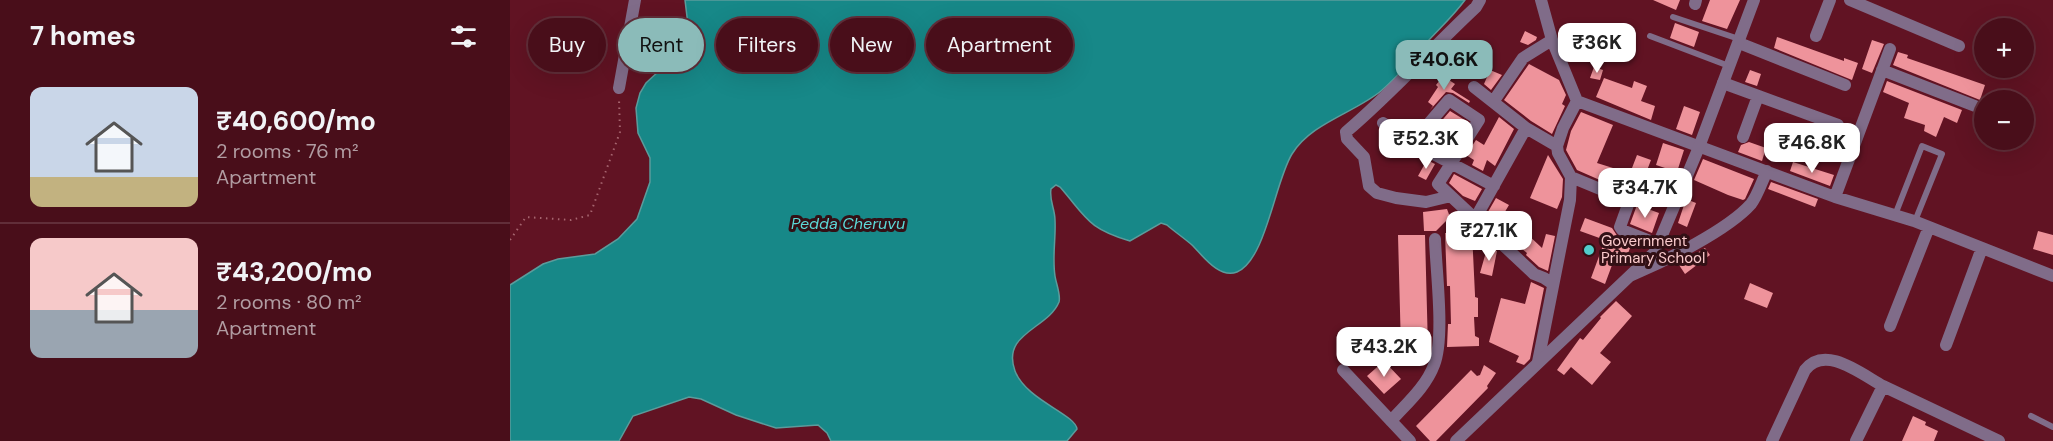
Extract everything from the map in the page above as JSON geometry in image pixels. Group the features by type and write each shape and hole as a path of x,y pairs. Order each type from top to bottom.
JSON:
{"street":[{"path":"619,88 635,0"},
{"path":"1451,196 1426,202 1377,194 1369,186 1364,157 1347,139 1346,132 1373,110 1480,0"},
{"path":"1542,0 1551,40 1577,101 1835,196 1914,221 2053,276"},
{"path":"1456,441 1654,252 1699,147 1755,0"},
{"path":"1816,36 1830,0"},
{"path":"1850,0 1959,46"},
{"path":"1493,102 1523,58 1551,40"},
{"path":"1739,41 1845,85"},
{"path":"1835,196 1890,49"},
{"path":"1882,70 1974,106"},
{"path":"1723,83 1838,125"},
{"path":"1474,87 1526,128 1557,146"},
{"path":"1743,137 1758,96"},
{"path":"1413,142 1449,100 1479,120 1438,184 1534,274 1553,284"},
{"path":"1538,362 1570,200 1571,177 1558,153 1557,146 1563,128 1577,101"},
{"path":"1383,123 1494,186"},
{"path":"1475,219 1526,128"},
{"path":"1630,276 1661,263 1735,219 1752,202 1767,171"},
{"path":"1571,177 1629,201"},
{"path":"1635,188 1620,227 1622,230 1658,244"},
{"path":"1890,326 1929,227"},
{"path":"1391,422 1424,383 1433,367 1439,347 1435,239"},
{"path":"1946,345 1982,248"},
{"path":"1772,441 1805,370 1810,363 1820,359 1833,359 1883,386 1999,441"},
{"path":"1343,370 1410,441"},
{"path":"1856,441 1883,386"}],"lane":[{"path":"1673,16 1739,41"},
{"path":"1650,36 1730,66"},
{"path":"1895,215 1922,146 1941,154 1914,221"},
{"path":"2031,416 2053,427"}],"path":[{"path":"510,240 525,217 571,220 590,215 620,132 619,88"}],"water":[{"name":"Pedda Cheruvu","path":"685,0 1465,0 1381,91 1321,126 1300,143 1286,166 1263,237 1247,265 1237,272 1230,273 1218,269 1189,242 1161,223 1130,241 1116,236 1089,221 1060,187 1056,185 1051,189 1055,220 1054,269 1059,302 1046,319 1020,340 1014,348 1012,358 1015,371 1029,390 1074,423 1077,429 1067,441 831,441 827,433 818,425 776,428 736,415 701,399 689,397 633,416 619,441 510,441 510,285 543,264 558,259 595,254 618,239 637,219 650,182 650,158 638,133 636,108 640,93 646,83 658,72 704,72 704,18 687,18"}],"building":[{"path":"1653,0 1680,0 1676,10"},
{"path":"1710,0 1740,0 1727,29 1702,21"},
{"path":"1675,23 1699,32 1694,47 1670,38"},
{"path":"1525,31 1537,37 1528,45 1520,42"},
{"path":"1777,37 1844,61 1844,58 1858,63 1852,80 1774,48"},
{"path":"1872,40 1884,44 1872,73 1862,69"},
{"path":"1898,52 1908,55 1907,58 1985,85 1983,90 1974,90 1974,98 1893,65"},
{"path":"1529,64 1559,80 1566,95 1562,104 1565,106 1552,134 1504,100"},
{"path":"1594,67 1603,70 1600,80 1590,78"},
{"path":"1490,70 1502,75 1491,90 1484,84"},
{"path":"1750,70 1761,74 1757,86 1745,82"},
{"path":"1443,76 1455,84 1451,89 1470,101 1469,103 1453,93 1446,92 1430,110 1433,106 1428,102"},
{"path":"1604,78 1632,88 1634,81 1647,86 1641,101 1655,106 1651,120 1596,97"},
{"path":"1887,81 1962,110 1957,123 1944,117 1936,137 1924,131 1925,125 1904,118 1909,103 1883,92"},
{"path":"1684,106 1700,112 1692,135 1676,129"},
{"path":"1450,111 1468,122 1448,153 1435,146 1444,130 1438,125"},
{"path":"1581,112 1613,125 1597,163 1613,168 1611,172 1622,176 1618,188 1577,170 1566,150 1571,131"},
{"path":"1499,117 1514,129 1495,166 1487,160 1483,171 1472,165 1474,160 1466,155 1476,140 1484,145"},
{"path":"1780,128 1801,136 1796,151 1774,143"},
{"path":"1749,142 1766,148 1762,161 1738,152 1741,145"},
{"path":"1663,143 1684,150 1677,172 1656,165"},
{"path":"1548,155 1563,179 1562,197 1557,209 1530,198"},
{"path":"1637,155 1651,160 1646,173 1632,168"},
{"path":"1703,159 1754,179 1745,199 1728,195 1694,180"},
{"path":"1427,160 1435,164 1426,180 1418,176"},
{"path":"1793,162 1834,175 1830,186 1790,171"},
{"path":"1454,174 1482,189 1475,201 1463,196 1449,183"},
{"path":"1771,182 1818,199 1815,207 1768,189"},
{"path":"1496,198 1509,205 1500,220 1521,236 1525,232 1542,248 1546,234 1555,236 1548,271 1539,267 1526,255 1527,253 1485,217"},
{"path":"1686,199 1696,203 1687,227 1678,223"},
{"path":"1637,205 1659,213 1652,233 1630,224"},
{"path":"1447,209 1450,217 1436,231 1424,231 1423,212"},
{"path":"1585,218 1612,228 1618,237 1632,243 1625,261 1615,257 1605,284 1591,278 1605,240 1580,231"},
{"path":"2038,231 2053,235 2053,255 2033,249"},
{"path":"1472,232 1475,297 1478,298 1478,317 1474,317 1475,336 1479,338 1479,346 1447,347 1448,324 1451,324 1445,233"},
{"path":"1398,235 1425,235 1428,348 1401,349"},
{"path":"1488,245 1497,251 1492,276 1480,273"},
{"path":"1705,248 1710,255 1685,274 1679,265"},
{"path":"1531,282 1544,288 1530,359 1524,365 1516,362 1519,356 1489,342 1501,298 1525,304"},
{"path":"1750,283 1773,293 1767,308 1744,299"},
{"path":"1616,301 1632,316 1600,353 1611,362 1592,385 1571,367 1564,375 1557,370 1580,338 1583,340 1600,317"},
{"path":"1384,361 1401,379 1384,394 1367,376"},
{"path":"1484,365 1496,373 1487,386 1488,388 1436,441 1430,441 1416,426 1471,370 1477,376 1480,375"},
{"path":"1913,416 1938,431 1934,441 1902,441"}],"place":[{"name":"Government Primary School","path":"1589,250"}]}
